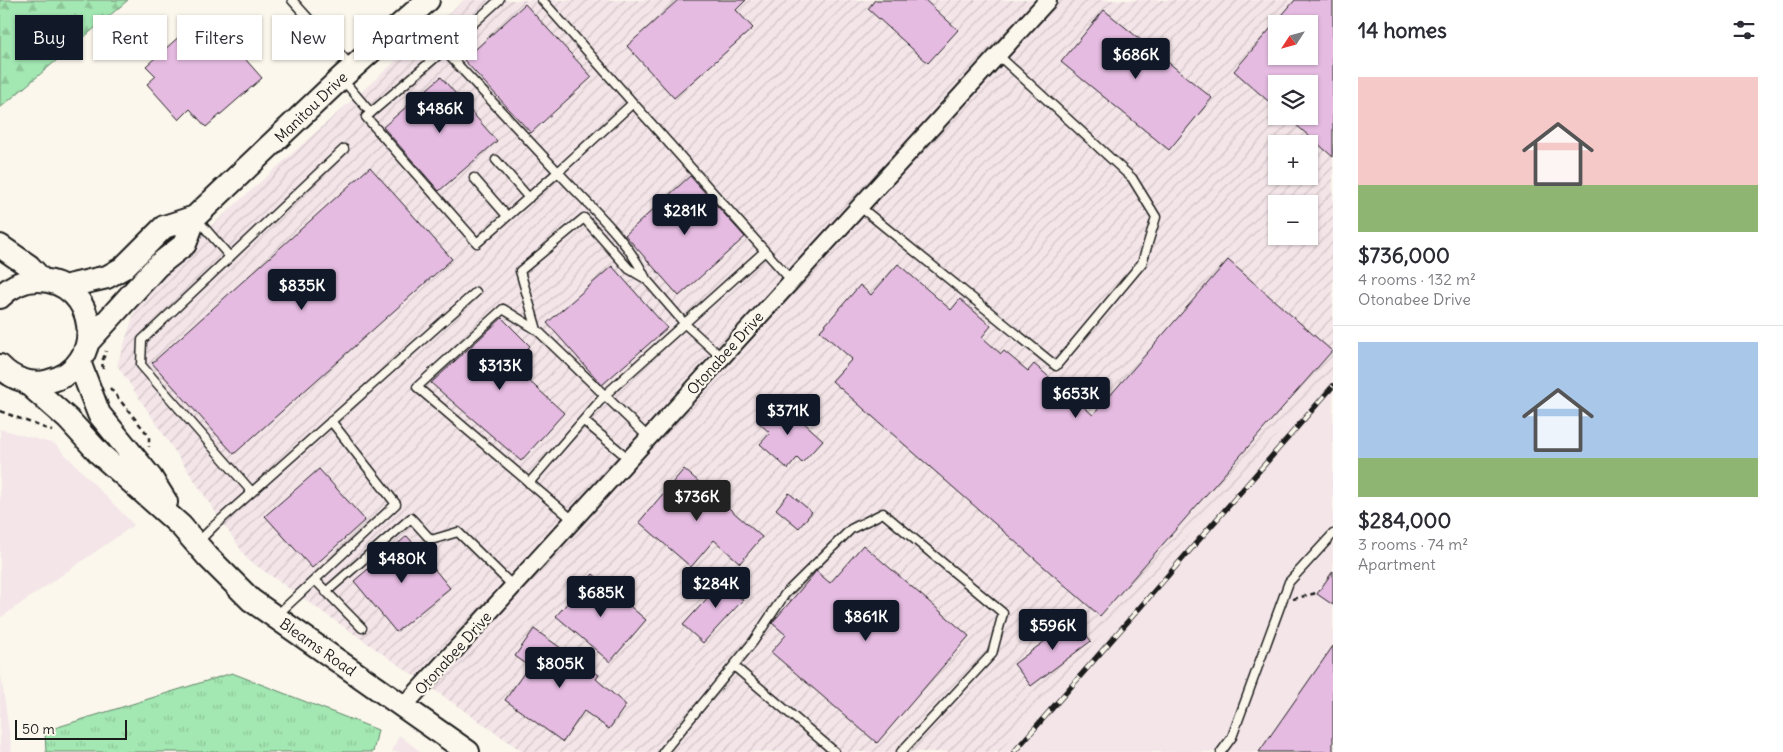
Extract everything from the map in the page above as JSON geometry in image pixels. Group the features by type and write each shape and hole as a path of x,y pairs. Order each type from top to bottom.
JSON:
{"main road":[{"name":"Manitou Drive","path":"411,15 428,0"},
{"name":"Manitou Drive","path":"97,346 158,266 185,244 196,217 361,60"},
{"name":"Manitou Drive","path":"64,287 107,278 123,268 164,227 196,217"},
{"path":"0,246 29,266 42,280"},
{"path":"0,297 16,285 33,280 42,280 64,287 83,306 97,346 64,376 55,380 45,382 15,380"},
{"name":"Bleams Road","path":"79,362 99,414 151,478 181,526 251,600 468,752"},
{"name":"Bleams Road","path":"0,366 15,380 68,419 100,454 181,526"}],"street":[{"name":"Otonabee Drive","path":"403,707 1048,0"}],"lane":[{"path":"292,0 347,73 371,113"},
{"path":"477,20 499,0"},
{"path":"542,0 792,280"},
{"path":"859,206 1056,366 1142,263 1156,217 1132,178 998,55"},
{"path":"433,60 366,117 477,243 633,104"},
{"path":"452,60 620,239 637,261 646,279 685,324 721,357"},
{"path":"252,492 141,365 142,340 344,149"},
{"path":"496,160 529,198"},
{"path":"474,178 508,216"},
{"path":"196,217 230,257"},
{"path":"537,330 520,271 584,218 629,269 646,279"},
{"path":"529,483 605,395 765,251"},
{"path":"196,544 214,525 476,292"},
{"path":"573,520 417,387 503,309 537,330 648,437"},
{"path":"276,616 396,504 331,421"},
{"path":"584,421 629,459"},
{"path":"663,752 753,642 785,594 851,529 883,513 1003,614 992,654 901,752"},
{"path":"326,592 411,518 431,540 458,532 514,586"},
{"path":"1221,752 1232,737 1289,582 1333,534"},
{"path":"315,580 362,628"},
{"path":"734,666 835,752"}],"path":[{"path":"97,346 104,371"},
{"path":"109,387 149,436"},
{"path":"0,411 55,433"},
{"path":"1282,602 1316,593"}],"shaded area":[{"path":"464,0 1333,0 1333,371 999,752 523,752 247,559 117,365 143,287 397,60 477,60 477,15 447,15"},
{"path":"1333,371 1333,752 999,752"},
{"path":"0,429 55,444 134,525 0,618"},
{"path":"0,668 12,752 0,752"},
{"path":"399,735 421,752 392,752"}],"green space":[{"path":"0,0 128,0 110,15 93,15 93,30 83,38 83,15 15,15 15,60 57,60 0,108"},
{"path":"232,673 378,730 373,752 46,752 45,731"}],"building":[{"path":"678,0 746,0 736,10 753,28 674,98 627,46"},
{"path":"875,0 925,0 958,30 928,63 868,9"},
{"path":"1295,0 1333,0 1333,157 1318,144 1318,135 1308,135 1296,125 1318,125 1318,75 1268,75 1268,101 1234,71 1268,31 1268,65 1318,65 1318,15 1282,15"},
{"path":"525,4 592,77 531,133 464,60 477,60 477,48"},
{"path":"1104,10 1212,98 1169,150 1061,62"},
{"path":"177,38 177,60 246,60 262,78 206,127 190,109 179,120 147,84 156,76 146,66 153,60 167,60 167,47"},
{"path":"441,77 497,141 439,191 383,127"},
{"path":"370,167 452,259 234,454 152,363"},
{"path":"690,176 745,237 679,296 625,235"},
{"path":"1228,260 1332,351 1100,616 832,381 852,359 820,331 860,285 871,295 898,264 951,310 960,299 991,326 982,337 1001,354 1004,351 1028,371 1034,364 1093,415"},
{"path":"612,266 667,328 602,385 547,323"},
{"path":"502,318 530,346 512,365 564,413 521,461 431,383"},
{"path":"779,400 823,440 802,463 797,458 788,469 760,444 770,433 759,423"},
{"path":"319,469 365,520 312,568 265,516"},
{"path":"684,469 762,537 740,563 714,540 691,567 639,522"},
{"path":"789,493 812,512 799,528 776,509"},
{"path":"407,536 450,588 396,632 354,581"},
{"path":"863,545 969,636 877,743 771,652 786,635 772,623 816,571 830,583"},
{"path":"1333,571 1333,605 1317,594"},
{"path":"730,573 745,587 738,596 743,600 703,643 683,625"},
{"path":"593,574 646,620 610,662 556,616"},
{"path":"1057,618 1064,627 1074,619 1091,641 1031,686 1014,664 1053,635 1046,626"},
{"path":"534,629 599,675 596,679 626,705 609,729 584,711 563,742 505,700 529,666 515,656"},
{"path":"1333,646 1333,752 1259,752"}],"railway":[{"path":"1014,752 1333,386"}]}
